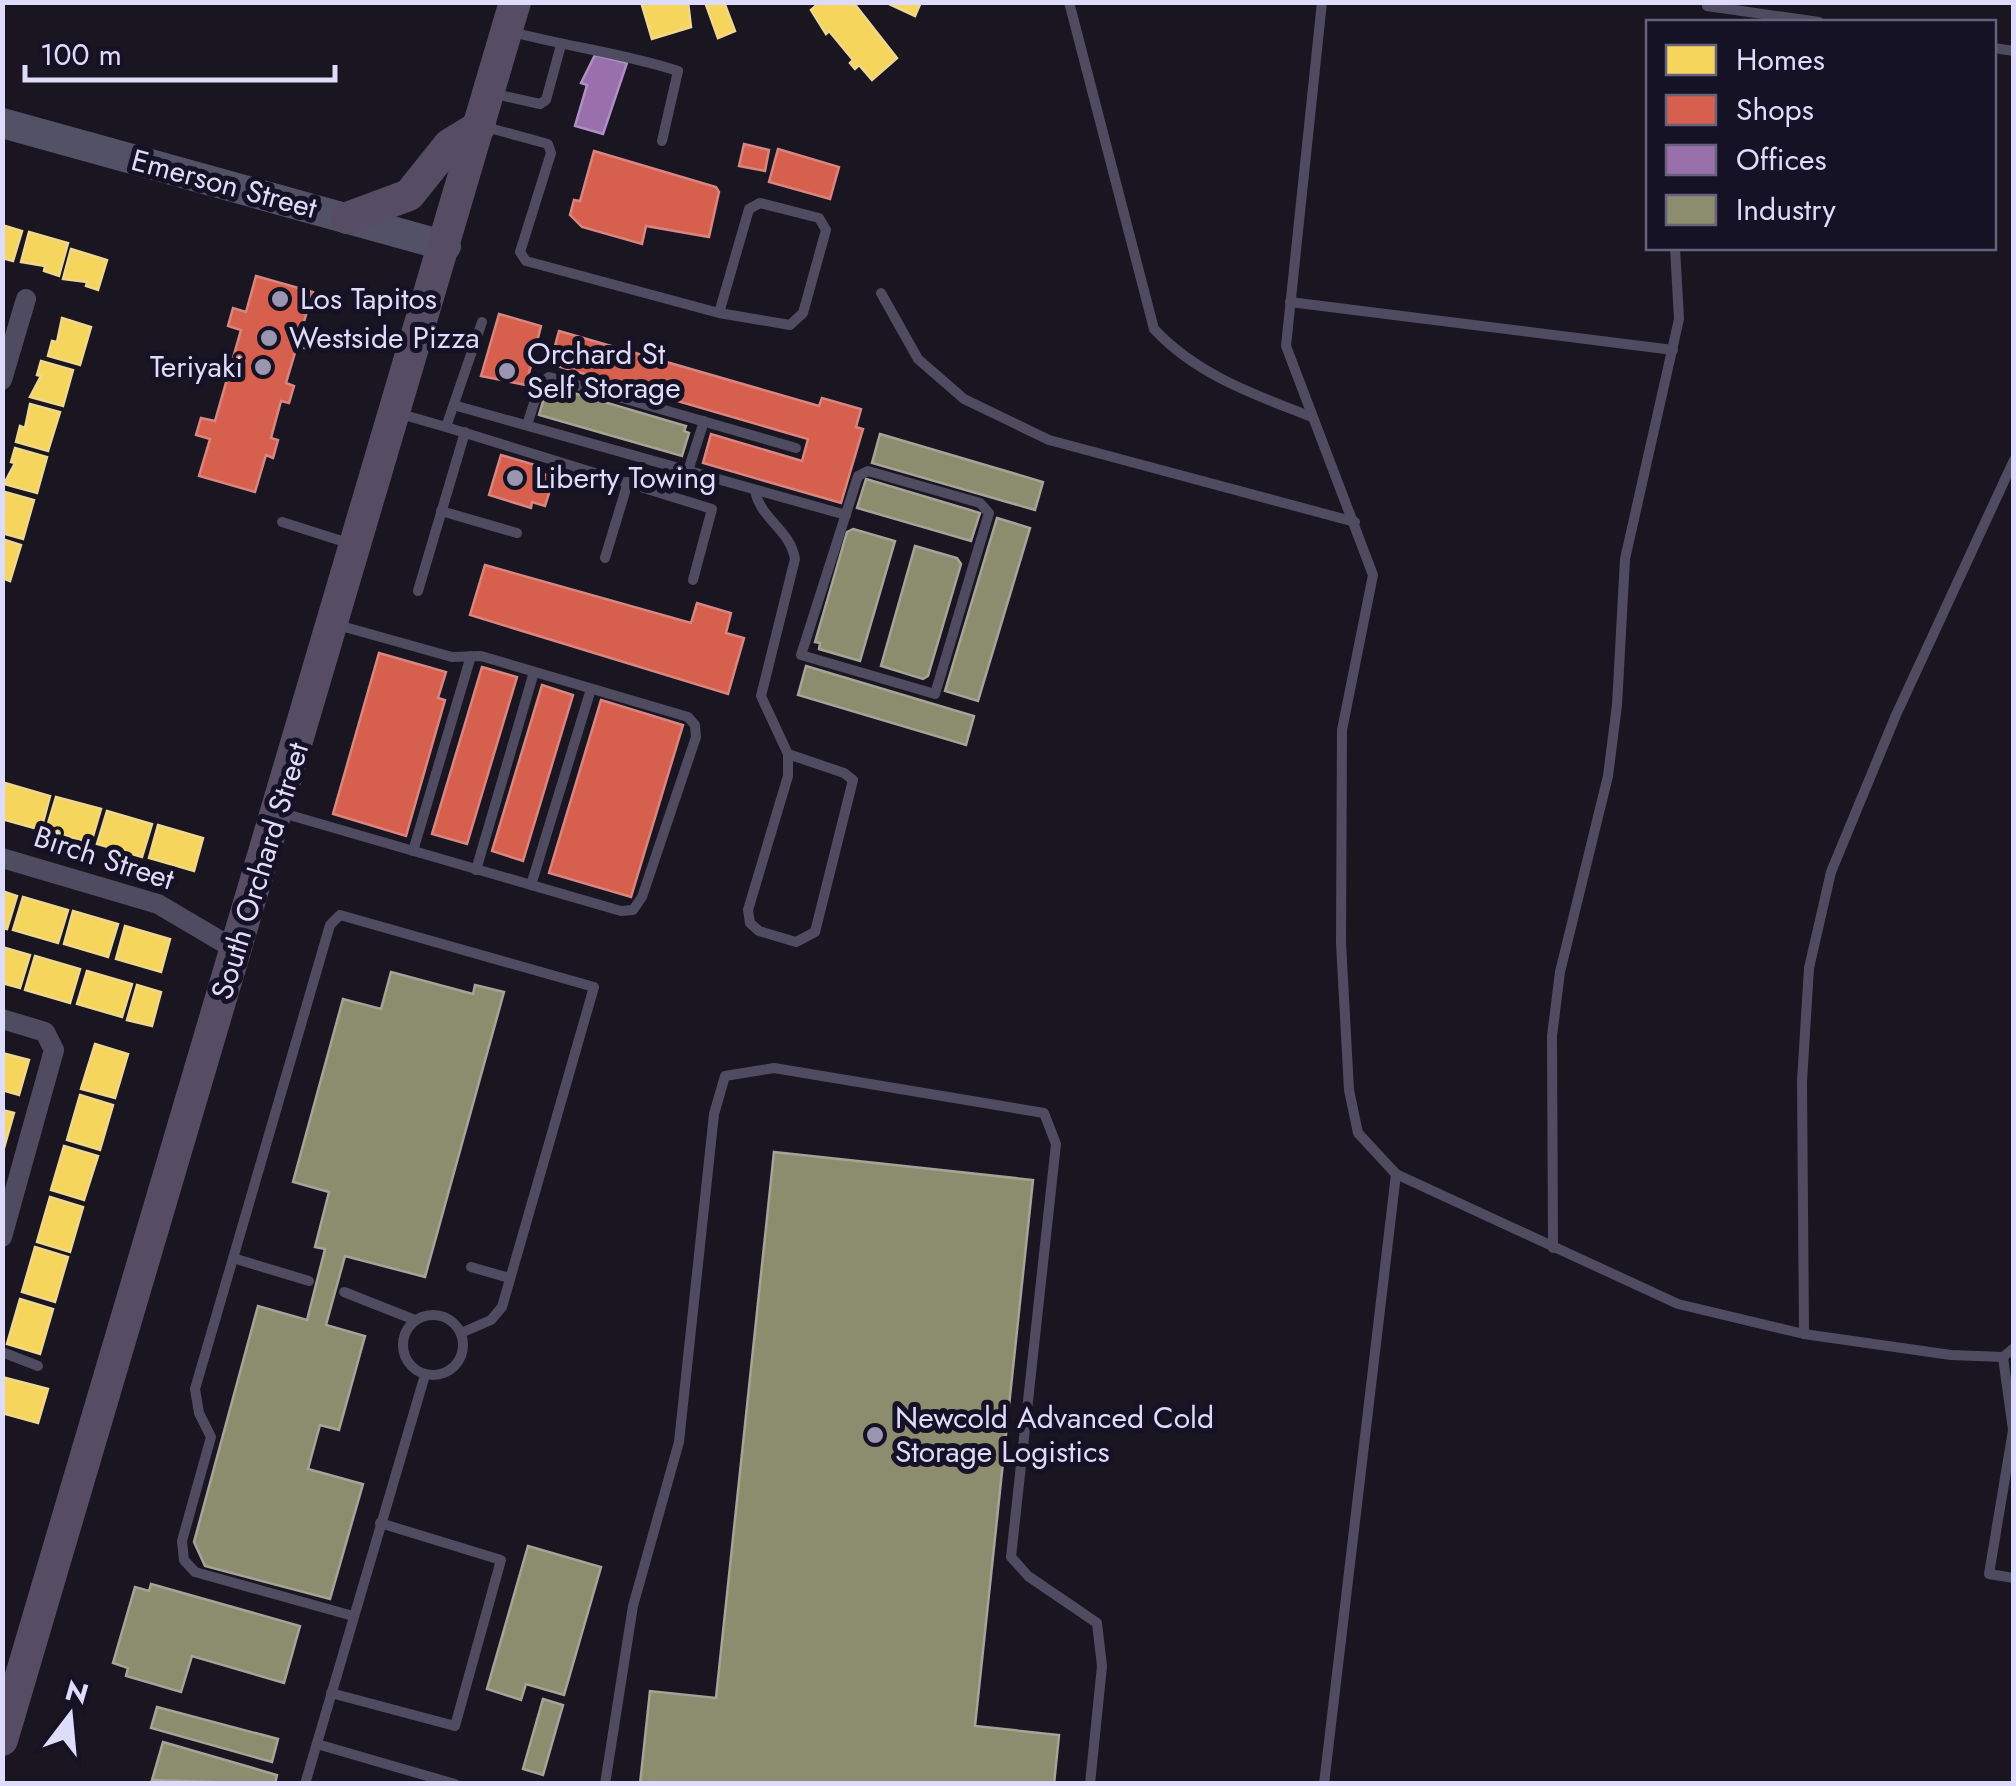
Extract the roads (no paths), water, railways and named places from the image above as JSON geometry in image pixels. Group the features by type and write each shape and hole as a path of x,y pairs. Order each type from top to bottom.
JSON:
{"main road":[{"name":"South Orchard Street","path":"2,1740 511,17"},
{"name":"Emerson Street","path":"2,122 446,246"},
{"path":"347,218 409,195 449,145 480,126"}],"street":[{"path":"2,380 26,299"},
{"name":"Birch Street","path":"2,858 158,904 236,950"},
{"path":"2,1020 44,1032 54,1060 10,1184 2,1237"}],"lane":[{"path":"1069,2 1154,329 1176,353 1238,388 1312,416"},
{"path":"1322,2 1286,346 1373,575 1342,730 1341,943 1348,1072 1358,1133 1396,1174 1678,1304 1804,1334 1951,1356 2003,1358 2014,1348"},
{"path":"1707,4 1807,20"},
{"path":"511,17 560,45 587,45 678,72 662,141"},
{"path":"490,93 540,104 546,100 560,45"},
{"path":"480,126 548,144 551,153 520,252 526,261 720,313 790,325 803,313 826,230 819,218 760,203 749,209 720,313"},
{"path":"1553,1248 1552,1036 1560,972 1608,776 1617,705 1624,558 1679,319 1675,250"},
{"path":"880,294 918,359 964,400 1049,440 1356,522"},
{"path":"1290,302 1673,350"},
{"path":"446,427 457,406 482,322"},
{"path":"527,425 540,384 548,377 796,448"},
{"path":"457,406 846,514"},
{"path":"396,412 712,509 693,580"},
{"path":"688,472 704,421"},
{"path":"418,591 465,432"},
{"path":"1804,1334 1802,1081 1809,968 1832,872 1896,716 2014,460"},
{"path":"868,471 980,504 989,513 935,694 801,655 846,514 858,476 868,471"},
{"path":"606,558 628,482"},
{"path":"756,491 758,507 792,542 795,560 760,696 788,754 788,776 748,910 750,923 759,930 796,942 815,932 853,780 844,773 788,754"},
{"path":"442,511 517,532"},
{"path":"282,522 357,545"},
{"path":"278,811 621,912 633,910 642,897 696,737 695,725 688,717 534,672 470,656 452,657 333,624"},
{"path":"413,851 470,656"},
{"path":"476,870 534,672"},
{"path":"530,885 591,688"},
{"path":"354,1616 195,1572 184,1560 182,1541 211,1437 199,1413 195,1389 330,925 340,915 594,987 502,1307 491,1320 462,1333"},
{"path":"605,1784 633,1606 679,1442 714,1114 725,1076 774,1068 1044,1113 1056,1144 1011,1557 1028,1576 1097,1622 1102,1666 1090,1784"},
{"path":"1324,1784 1396,1174"},
{"path":"233,1258 309,1281"},
{"path":"471,1267 509,1278"},
{"path":"344,1292 415,1320 441,1316 462,1333 464,1350 456,1366 442,1374 425,1375 404,1356 404,1336 415,1320"},
{"path":"2,1352 38,1366"},
{"path":"2003,1358 2013,1430 1989,1574 2014,1578"},
{"path":"306,1784 425,1375"},
{"path":"331,1693 455,1726 501,1560 380,1523"},
{"path":"316,1744 455,1784"}],"place":[{"name":"Los Tapitos","path":"280,299"},
{"name":"Westside Pizza","path":"269,338"},
{"name":"Teriyaki","path":"263,367"},
{"name":"Orchard St Self Storage","path":"507,371"},
{"name":"Liberty Towing","path":"515,478"},
{"name":"Newcold Advanced Cold Storage Logistics","path":"875,1435"}]}
